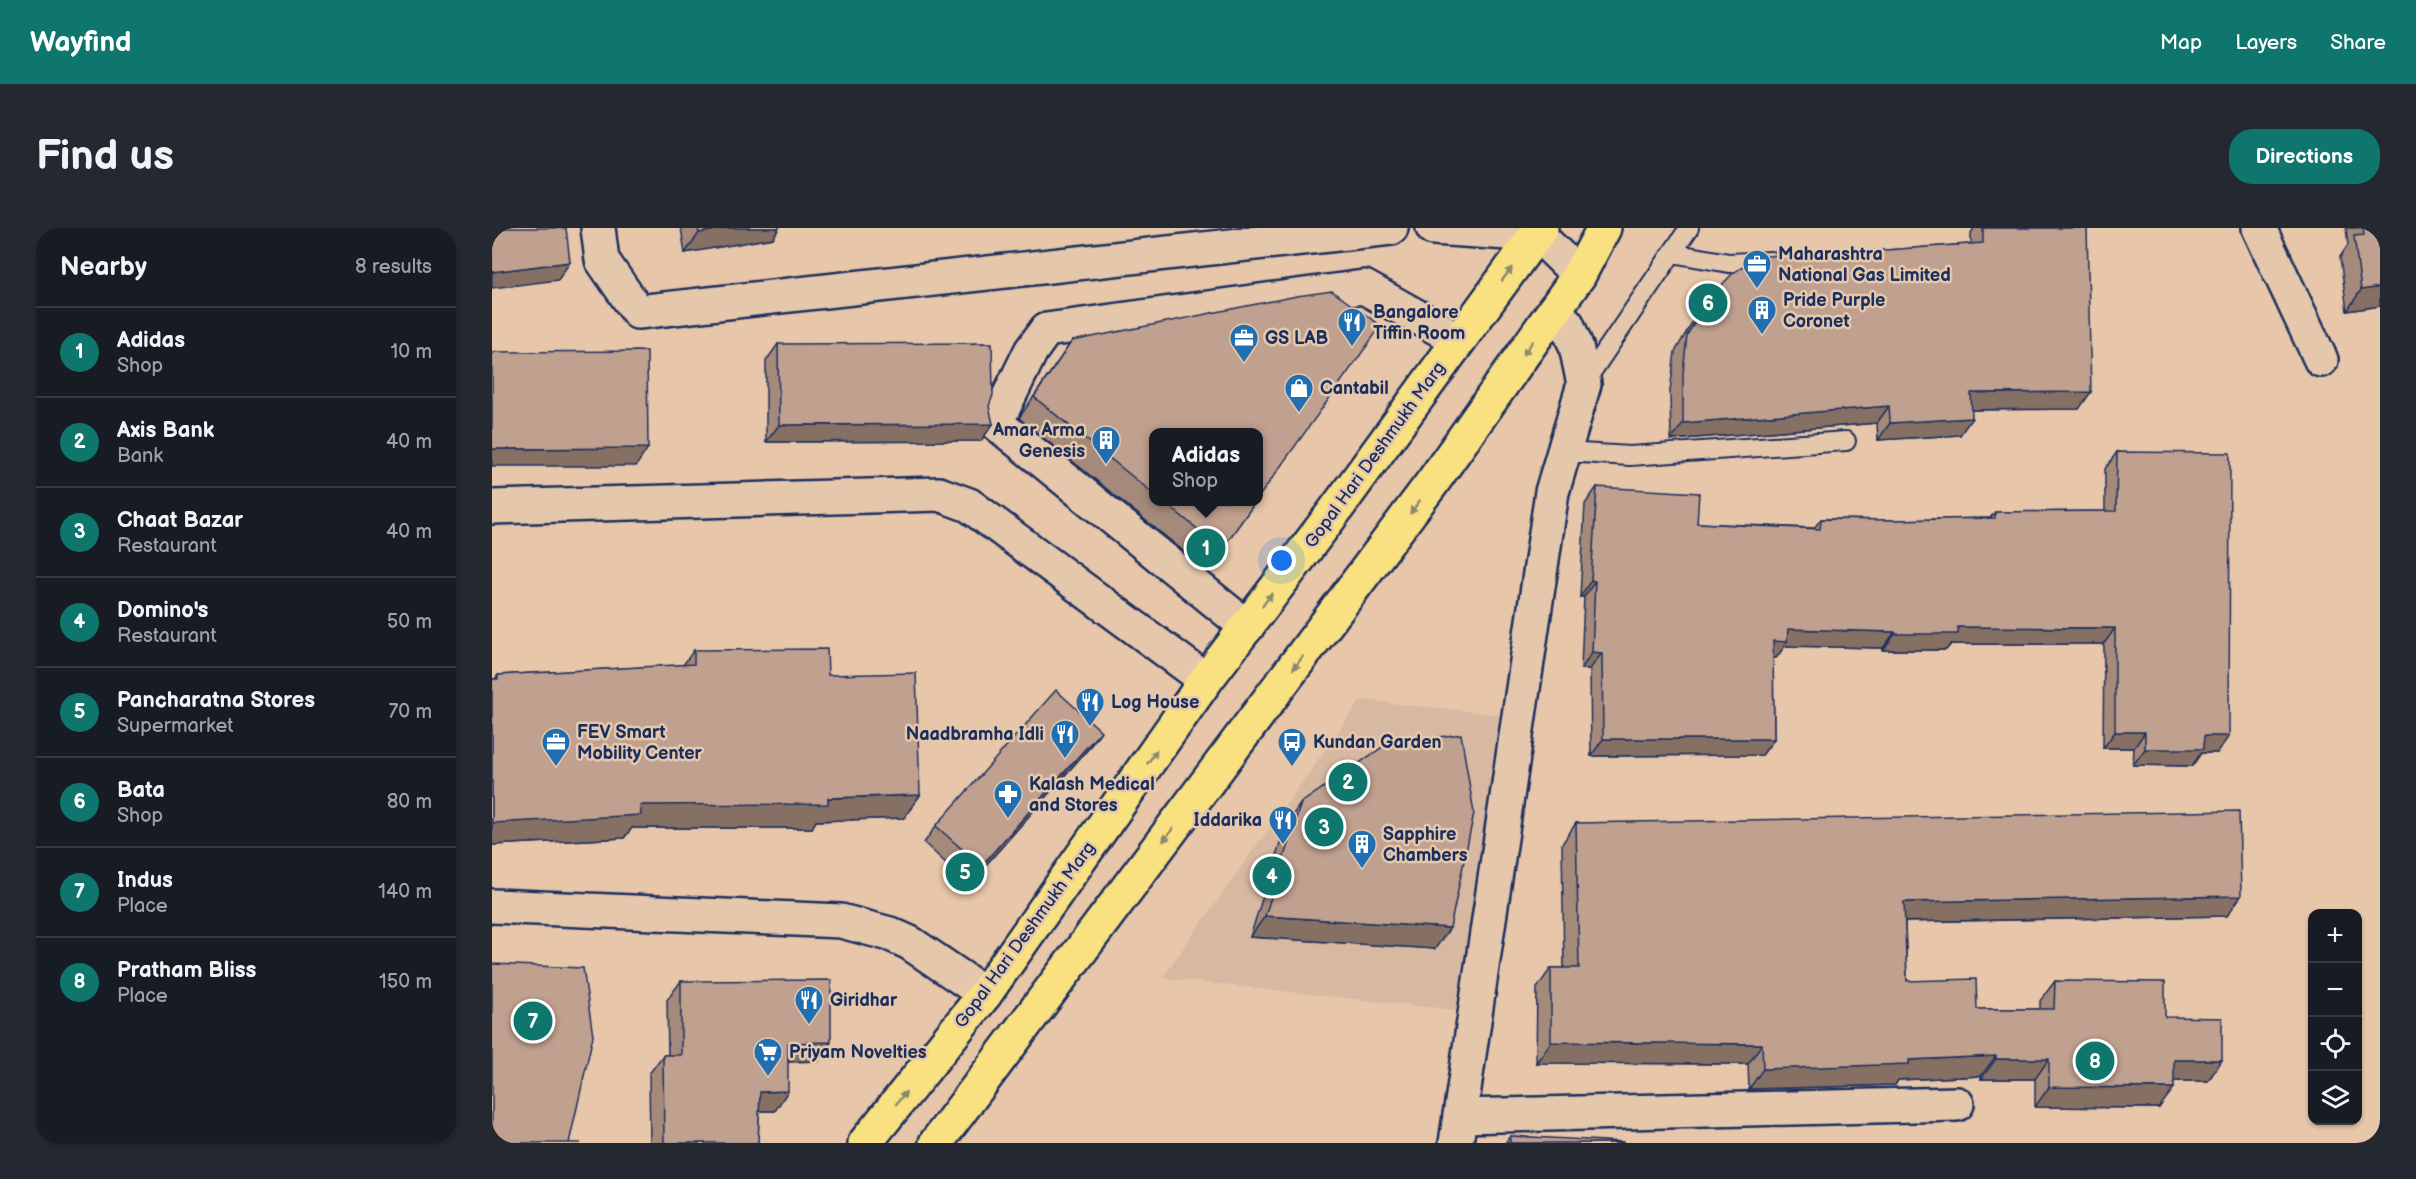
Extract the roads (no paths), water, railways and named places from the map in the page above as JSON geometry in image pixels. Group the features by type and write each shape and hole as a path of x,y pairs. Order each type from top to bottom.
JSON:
{"main road":[{"path":"936,1143 1384,548 1579,275 1604,228"},
{"name":"Gopal Hari Deshmukh Marg","path":"865,1143 985,994 1206,680 1334,512 1539,231"}],"street":[{"path":"598,228 602,260 638,312 1391,228"},
{"path":"1433,228 1539,231 1579,275"},
{"path":"2259,228 2321,360"},
{"path":"1247,627 996,423 1031,351 1046,330 1364,287 1459,340"},
{"path":"1554,310 1567,324 1576,346 1584,384 1552,492 1458,1130 1957,1104"},
{"path":"492,507 939,494 969,505 1206,680"},
{"path":"492,906 841,921 890,934 910,943 985,994"}],"lane":[{"path":"1584,384 1689,228"},
{"path":"1672,253 1748,264 1793,259"},
{"path":"1564,452 1630,456 1846,441"}],"place":[{"name":"Maharashtra National Gas Limited","path":"1757,290"},
{"name":"Bata","path":"1708,303"},
{"name":"Pride Purple Coronet","path":"1762,336"},
{"name":"Bangalore Tiffin Room","path":"1352,348"},
{"name":"GS LAB","path":"1244,364"},
{"name":"Cantabil","path":"1299,414"},
{"name":"Amar Arma Genesis","path":"1106,466"},
{"name":"Adidas","path":"1206,548"},
{"name":"Log House","path":"1090,728"},
{"name":"Naadbramha Idli","path":"1065,760"},
{"name":"FEV Smart Mobility Center","path":"556,768"},
{"name":"Kundan Garden","path":"1292,768"},
{"name":"Axis Bank","path":"1348,782"},
{"name":"Kalash Medical and Stores","path":"1008,820"},
{"name":"Chaat Bazar","path":"1324,827"},
{"name":"Iddarika","path":"1283,846"},
{"name":"Sapphire Chambers","path":"1362,870"},
{"name":"Pancharatna Stores","path":"965,872"},
{"name":"Domino's","path":"1272,876"},
{"name":"Indus","path":"533,1021"},
{"name":"Giridhar","path":"809,1026"},
{"name":"Pratham Bliss","path":"2095,1061"},
{"name":"Priyam Novelties","path":"768,1078"}]}
